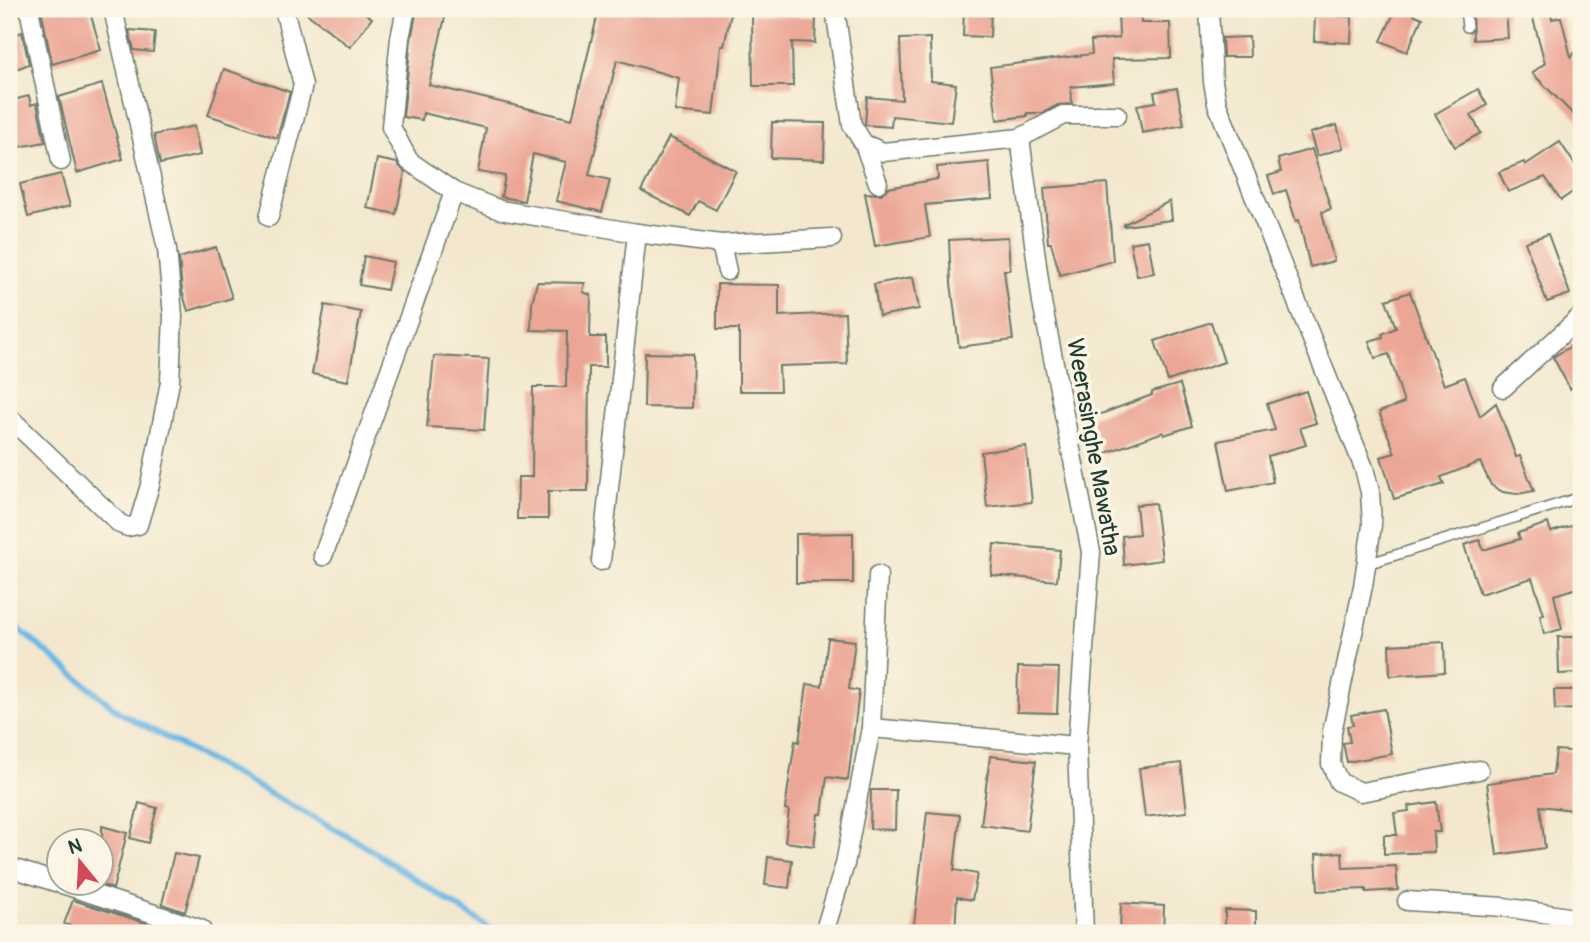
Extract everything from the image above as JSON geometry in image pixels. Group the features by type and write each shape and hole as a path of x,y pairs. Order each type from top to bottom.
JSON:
{"street":[{"path":"29,9 61,161"},
{"path":"9,417 120,523 128,527 138,524 150,485 170,382 173,316 167,248 113,9"},
{"path":"269,217 303,85 284,9"},
{"path":"406,9 400,38 391,127 409,160 454,192 499,210 721,244 832,238"},
{"path":"835,9 852,125 864,144 878,183"},
{"path":"1209,9 1213,82 1217,104 1364,468 1370,492 1372,525 1367,564 1332,732 1331,764 1339,782 1361,792 1479,770"},
{"path":"864,144 883,152 1020,138 1063,115 1117,115"},
{"name":"Weerasinghe Mawatha","path":"1020,138 1042,302 1091,552 1077,746 1084,933"},
{"path":"323,556 454,192"},
{"path":"601,561 637,233"},
{"path":"721,244 727,271"},
{"path":"1503,388 1581,316"},
{"path":"824,933 845,864 871,727 878,575"},
{"path":"871,727 1077,746"},
{"path":"9,867 201,929"},
{"path":"1406,901 1504,907 1581,919"}],"lane":[{"path":"1465,9 1467,27"},
{"path":"1367,564 1581,497"}],"building":[{"path":"41,9 89,9 101,50 52,64"},
{"path":"301,9 359,9 372,18 350,47"},
{"path":"417,9 447,9 429,85 572,119 599,9 732,9 724,46 721,46 713,115 675,111 679,78 617,60 604,104 606,105 589,175 610,180 602,212 556,201 566,162 533,154 524,201 501,197 505,176 478,172 486,128 423,113 422,120 403,117"},
{"path":"964,9 991,9 990,37 963,36"},
{"path":"1140,9 1141,23 1170,23 1171,58 1112,59 1114,83 1071,87 1072,104 1058,105 1043,113 1027,113 1027,116 997,120 990,67 1092,54 1091,41 1119,38 1118,10"},
{"path":"1396,9 1422,18 1407,52 1381,41"},
{"path":"1472,9 1506,9 1508,38 1473,40"},
{"path":"1550,9 1552,19 1561,17 1571,57 1581,46 1581,122 1532,73 1545,63 1531,11"},
{"path":"752,14 816,17 815,43 792,42 793,86 753,86"},
{"path":"1315,15 1352,17 1351,43 1314,41"},
{"path":"129,30 155,32 153,52 134,50"},
{"path":"22,32 29,64 9,72 9,37"},
{"path":"1249,37 1250,57 1223,57 1222,38"},
{"path":"930,38 931,81 956,84 951,122 892,116 891,127 865,125 867,97 902,100 900,39"},
{"path":"224,69 290,92 277,138 208,115"},
{"path":"102,84 123,159 77,173 59,97"},
{"path":"1177,88 1184,125 1142,133 1137,105 1156,102 1154,92"},
{"path":"1478,89 1487,105 1471,115 1481,133 1455,147 1435,114"},
{"path":"29,96 31,105 37,103 45,142 9,149 9,101"},
{"path":"772,122 825,123 824,160 771,158"},
{"path":"1337,125 1343,148 1317,156 1310,133"},
{"path":"194,126 200,155 160,164 154,135"},
{"path":"669,137 736,171 716,210 698,201 690,216 641,191"},
{"path":"1560,142 1581,174 1581,186 1561,200 1545,177 1508,192 1499,172 1524,162 1525,165"},
{"path":"1312,149 1331,209 1322,212 1334,261 1310,267 1299,220 1296,221 1286,190 1274,194 1268,176 1281,172 1278,159"},
{"path":"377,159 397,163 405,172 396,214 367,208"},
{"path":"989,162 992,199 925,205 930,237 875,246 865,193 881,194 888,188 938,179 937,167"},
{"path":"61,174 70,206 28,217 20,184"},
{"path":"1107,183 1113,261 1060,275 1051,243 1048,243 1044,188"},
{"path":"1170,201 1172,220 1124,226 1124,224"},
{"path":"1548,234 1570,294 1547,302 1525,242"},
{"path":"1008,237 1010,270 1004,270 1013,340 959,347 949,240"},
{"path":"1148,240 1154,273 1137,276 1130,243"},
{"path":"216,247 232,298 188,311 182,291 179,258"},
{"path":"364,256 393,262 387,290 359,285"},
{"path":"913,277 919,309 879,316 874,284"},
{"path":"537,282 585,283 583,292 591,295 590,337 606,337 606,367 589,367 588,491 548,491 548,519 517,519 518,477 532,477 533,387 566,387 567,331 531,330 532,303"},
{"path":"717,284 779,285 779,316 845,313 847,364 779,366 780,391 739,391 739,329 717,329"},
{"path":"1410,292 1444,385 1465,377 1480,416 1496,403 1516,457 1520,456 1534,491 1517,494 1503,492 1491,485 1480,462 1441,477 1444,484 1394,499 1381,457 1395,453 1379,412 1404,403 1389,354 1375,358 1369,341 1383,337 1382,334 1396,328 1386,300"},
{"path":"325,305 361,312 348,381 312,374"},
{"path":"1211,322 1224,362 1168,381 1155,341"},
{"path":"1581,340 1581,383 1570,389 1553,357"},
{"path":"645,353 693,354 692,408 644,407"},
{"path":"434,356 489,359 484,430 427,427"},
{"path":"1180,384 1192,426 1164,435 1163,432 1103,454 1090,418 1152,395 1152,392"},
{"path":"1306,391 1316,423 1300,428 1306,445 1268,456 1273,482 1228,491 1218,441 1275,430 1267,404"},
{"path":"1026,446 1032,502 987,507 981,452"},
{"path":"1155,503 1162,560 1124,565 1122,536 1139,534 1136,505"},
{"path":"1548,523 1551,532 1581,523 1581,587 1554,595 1562,629 1544,634 1540,615 1544,614 1532,578 1480,594 1464,545 1480,540 1483,550 1520,539 1518,533"},
{"path":"853,533 853,583 796,583 796,534"},
{"path":"994,544 1060,550 1057,581 991,575"},
{"path":"1558,637 1581,637 1581,673 1559,674"},
{"path":"828,638 855,641 849,689 859,691 848,780 827,777 814,846 785,842 789,810 785,809 795,741 799,742 807,684 822,686"},
{"path":"1444,642 1445,672 1390,676 1389,645"},
{"path":"1018,667 1059,668 1057,713 1017,712"},
{"path":"1554,690 1574,690 1575,709 1555,710"},
{"path":"1384,709 1392,754 1347,762 1343,743 1350,742 1347,726 1353,725 1351,715"},
{"path":"1556,750 1581,752 1581,811 1540,806 1545,848 1497,855 1487,783 1553,774"},
{"path":"990,756 1036,761 1027,831 981,825"},
{"path":"1181,763 1187,812 1145,817 1139,768"},
{"path":"871,790 896,790 895,830 870,829"},
{"path":"1436,802 1440,832 1433,832 1434,852 1384,854 1384,835 1397,835 1394,813 1409,811 1408,806"},
{"path":"139,803 157,808 148,843 130,838"},
{"path":"927,812 960,815 954,870 977,874 972,900 957,897 955,933 913,933"},
{"path":"116,830 127,833 116,877"},
{"path":"1342,852 1343,868 1396,866 1398,890 1318,891 1316,854"},
{"path":"174,853 199,858 185,912 162,904"},
{"path":"768,857 792,860 789,888 765,885"},
{"path":"73,900 177,933 75,933 77,928 64,924"},
{"path":"1121,903 1164,906 1163,933 1120,933"},
{"path":"1225,910 1256,911 1256,933 1225,933"}],"waterway":[{"path":"9,621 119,712 359,842 497,933"}]}
